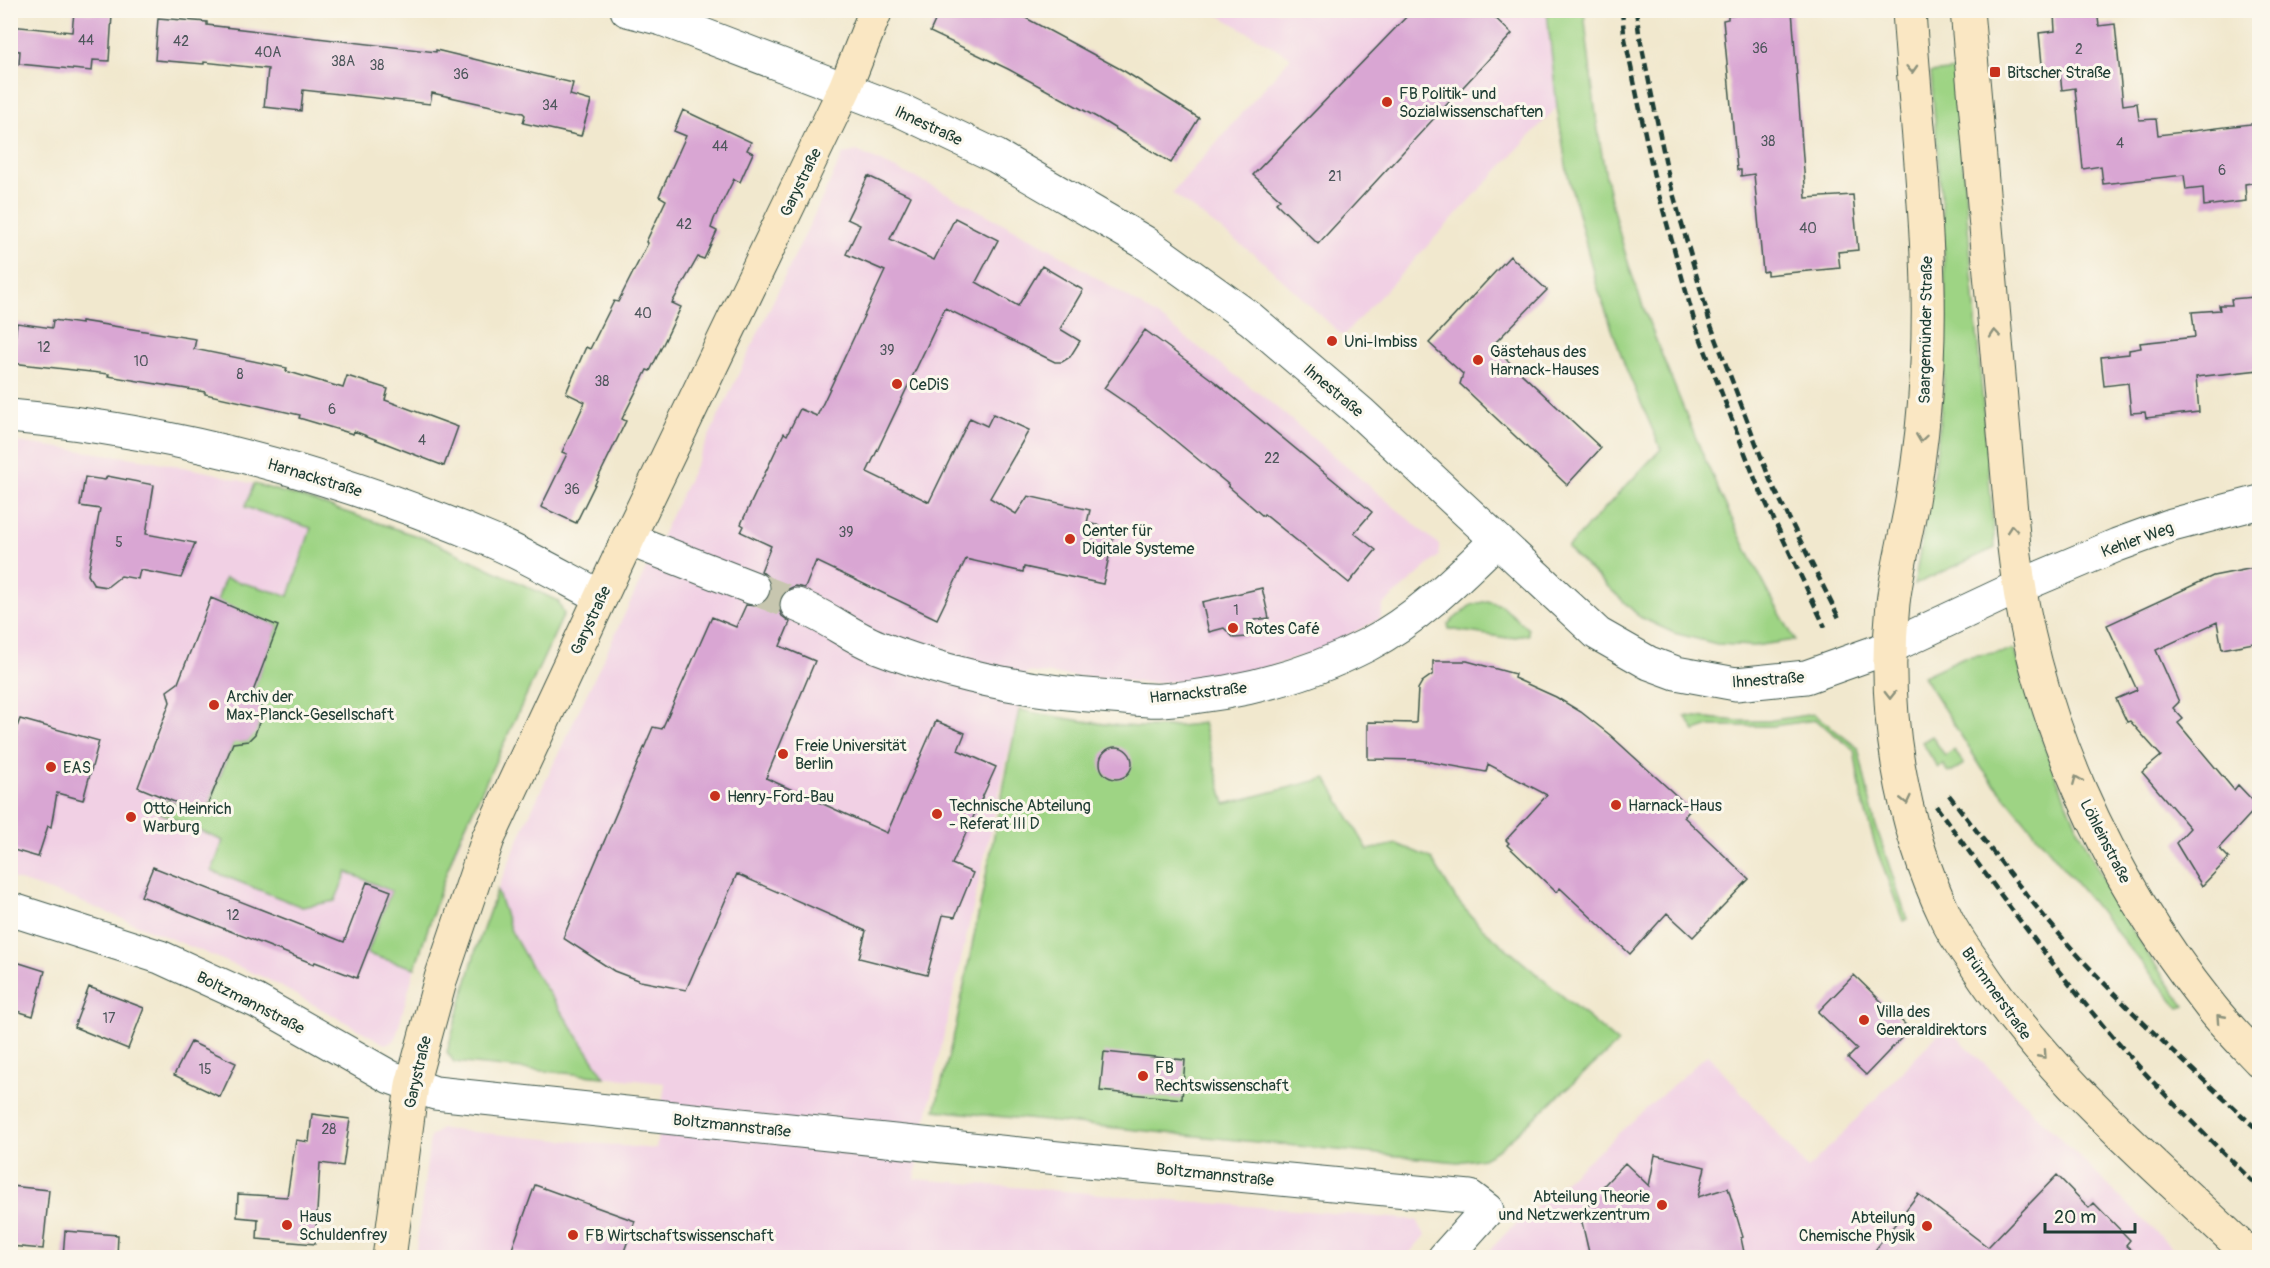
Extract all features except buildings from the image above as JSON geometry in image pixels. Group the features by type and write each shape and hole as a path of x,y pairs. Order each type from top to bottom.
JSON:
{"main road":[{"name":"Garystraße","path":"389,1257 412,1085 441,978 488,839 628,539 845,88 876,10"},
{"name":"Saargemünder Straße","path":"1890,647 1894,600 1922,428 1929,296 1909,10"},
{"path":"1967,10 2018,587"},
{"name":"Löhleinstraße","path":"2018,587 2037,666 2052,713 2079,785 2104,841 2141,908 2178,962 2212,1008 2259,1061"},
{"name":"Brümmerstraße","path":"1890,647 1890,703 1899,772 1924,864 1948,922 1994,993 2047,1059 2073,1087 2253,1257"}],"street":[{"name":"Ihnestraße","path":"627,10 662,19 904,112 996,156 1144,242 1251,319 1361,413 1599,634 1649,663 1676,673 1736,684 1806,677 1890,647 2018,587"},
{"name":"Harnackstraße","path":"10,416 69,421 195,443 311,474 403,505 494,542 601,597"},
{"name":"Kehler Weg","path":"2018,587 2117,545 2172,525 2259,502"},
{"path":"628,539 753,588"},
{"name":"Harnackstraße","path":"797,605 811,610 876,646 941,668 1018,686 1089,696 1161,700 1237,691 1304,673 1368,645 1412,616 1467,571 1497,540"},
{"name":"Boltzmannstraße","path":"10,909 160,957 255,1001 390,1077 435,1093 735,1126 1470,1197 1487,1210 1444,1257"}],"shaded area":[{"path":"1211,11 1547,11 1557,107 1343,336 1260,259 1172,193 1291,57"},
{"name":"Freie Universität Berlin","path":"857,151 935,187 1051,249 1159,317 1269,401 1439,545 1439,556 1383,605 1380,619 1319,650 1258,671 1202,680 1150,683 1027,672 937,1065 915,1179 1417,1220 1425,1235 1406,1257 415,1258 430,1137 441,1129 656,1149 665,1083 454,1062 447,1052 476,949 525,824 843,154"},
{"path":"10,441 148,460 213,473 304,498 429,540 558,601 564,614 488,776 444,879 418,956 395,1040 385,1044 265,978 74,899 11,878"},
{"path":"1946,1026 2181,1257 1482,1258 1506,1233 1708,1054 1808,1169"}],"green space":[{"path":"1547,11 1584,11 1601,152 1613,208 1632,273 1659,348 1715,483 1745,547 1795,640 1754,646 1717,644 1674,633 1640,617 1567,548 1661,449 1625,366 1596,283 1567,171 1557,107"},
{"path":"1955,70 1995,548 1914,585 1935,465 1943,392 1946,321 1943,220 1931,73"},
{"path":"254,484 304,498 429,540 558,601 564,614 457,844 415,968 367,954 391,891 347,872 335,901 302,907 212,871 223,841 160,813 167,799 205,816 236,735 240,742 248,741 259,722 260,712 257,702 249,701 278,626 217,601 225,578 289,596 311,528 245,507"},
{"path":"1487,601 1501,605 1528,629 1528,635 1507,638 1449,629 1448,624 1471,605"},
{"path":"2015,650 2044,745 2082,837 2129,924 2185,1006 2179,1008 1983,770 1923,676 1964,657"},
{"path":"1019,710 1134,727 1203,723 1225,804 1326,778 1368,850 1397,844 1431,858 1456,899 1480,926 1618,1043 1499,1149 1483,1158 1458,1162 935,1110 956,1026"},
{"path":"1814,714 1858,748 1875,823 1907,919 1903,921 1876,848 1862,799 1854,750 1816,720 1773,726 1710,726 1695,731 1685,716 1738,721 1768,721"},
{"path":"1932,736 1945,756 1954,750 1964,764 1949,773 1944,765 1938,768 1922,742"},
{"path":"497,890 511,931 530,965 605,1077 454,1062 447,1052 476,949"}],"tunnel":[{"path":"753,588 797,605"}],"railway":[{"path":"1622,10 1624,34 1655,181 1696,327 1757,484 1825,627"},
{"path":"1636,10 1669,179 1710,323 1770,480 1840,620"},
{"path":"1949,795 2032,902 2085,963 2149,1028 2260,1132"},
{"path":"1936,806 1988,878 2097,1018 2156,1085 2259,1188"}],"place":[{"name":"Bitscher Straße","path":"1995,72"},
{"name":"FB Politik- und Sozialwissenschaften","path":"1387,102"},
{"name":"Uni-Imbiss","path":"1332,341"},
{"name":"Gästehaus des Harnack-Hauses","path":"1478,360"},
{"name":"CeDiS","path":"897,384"},
{"name":"Center für Digitale Systeme","path":"1070,539"},
{"name":"Rotes Café","path":"1233,628"},
{"name":"Archiv der Max-Planck-Gesellschaft","path":"214,705"},
{"name":"Freie Universität Berlin","path":"783,754"},
{"name":"EAS","path":"51,767"},
{"name":"Henry-Ford-Bau","path":"715,796"},
{"name":"Harnack-Haus","path":"1616,805"},
{"name":"Technische Abteilung - Referat III D","path":"937,814"},
{"name":"Otto Heinrich Warburg","path":"131,817"},
{"name":"Villa des Generaldirektors","path":"1864,1020"},
{"name":"FB Rechtswissenschaft","path":"1143,1076"},
{"name":"Abteilung Theorie und Netzwerkzentrum","path":"1662,1205"},
{"name":"Haus Schuldenfrey","path":"287,1225"},
{"name":"Abteilung Chemische Physik","path":"1927,1226"},
{"name":"FB Wirtschaftswissenschaft","path":"573,1235"}]}
